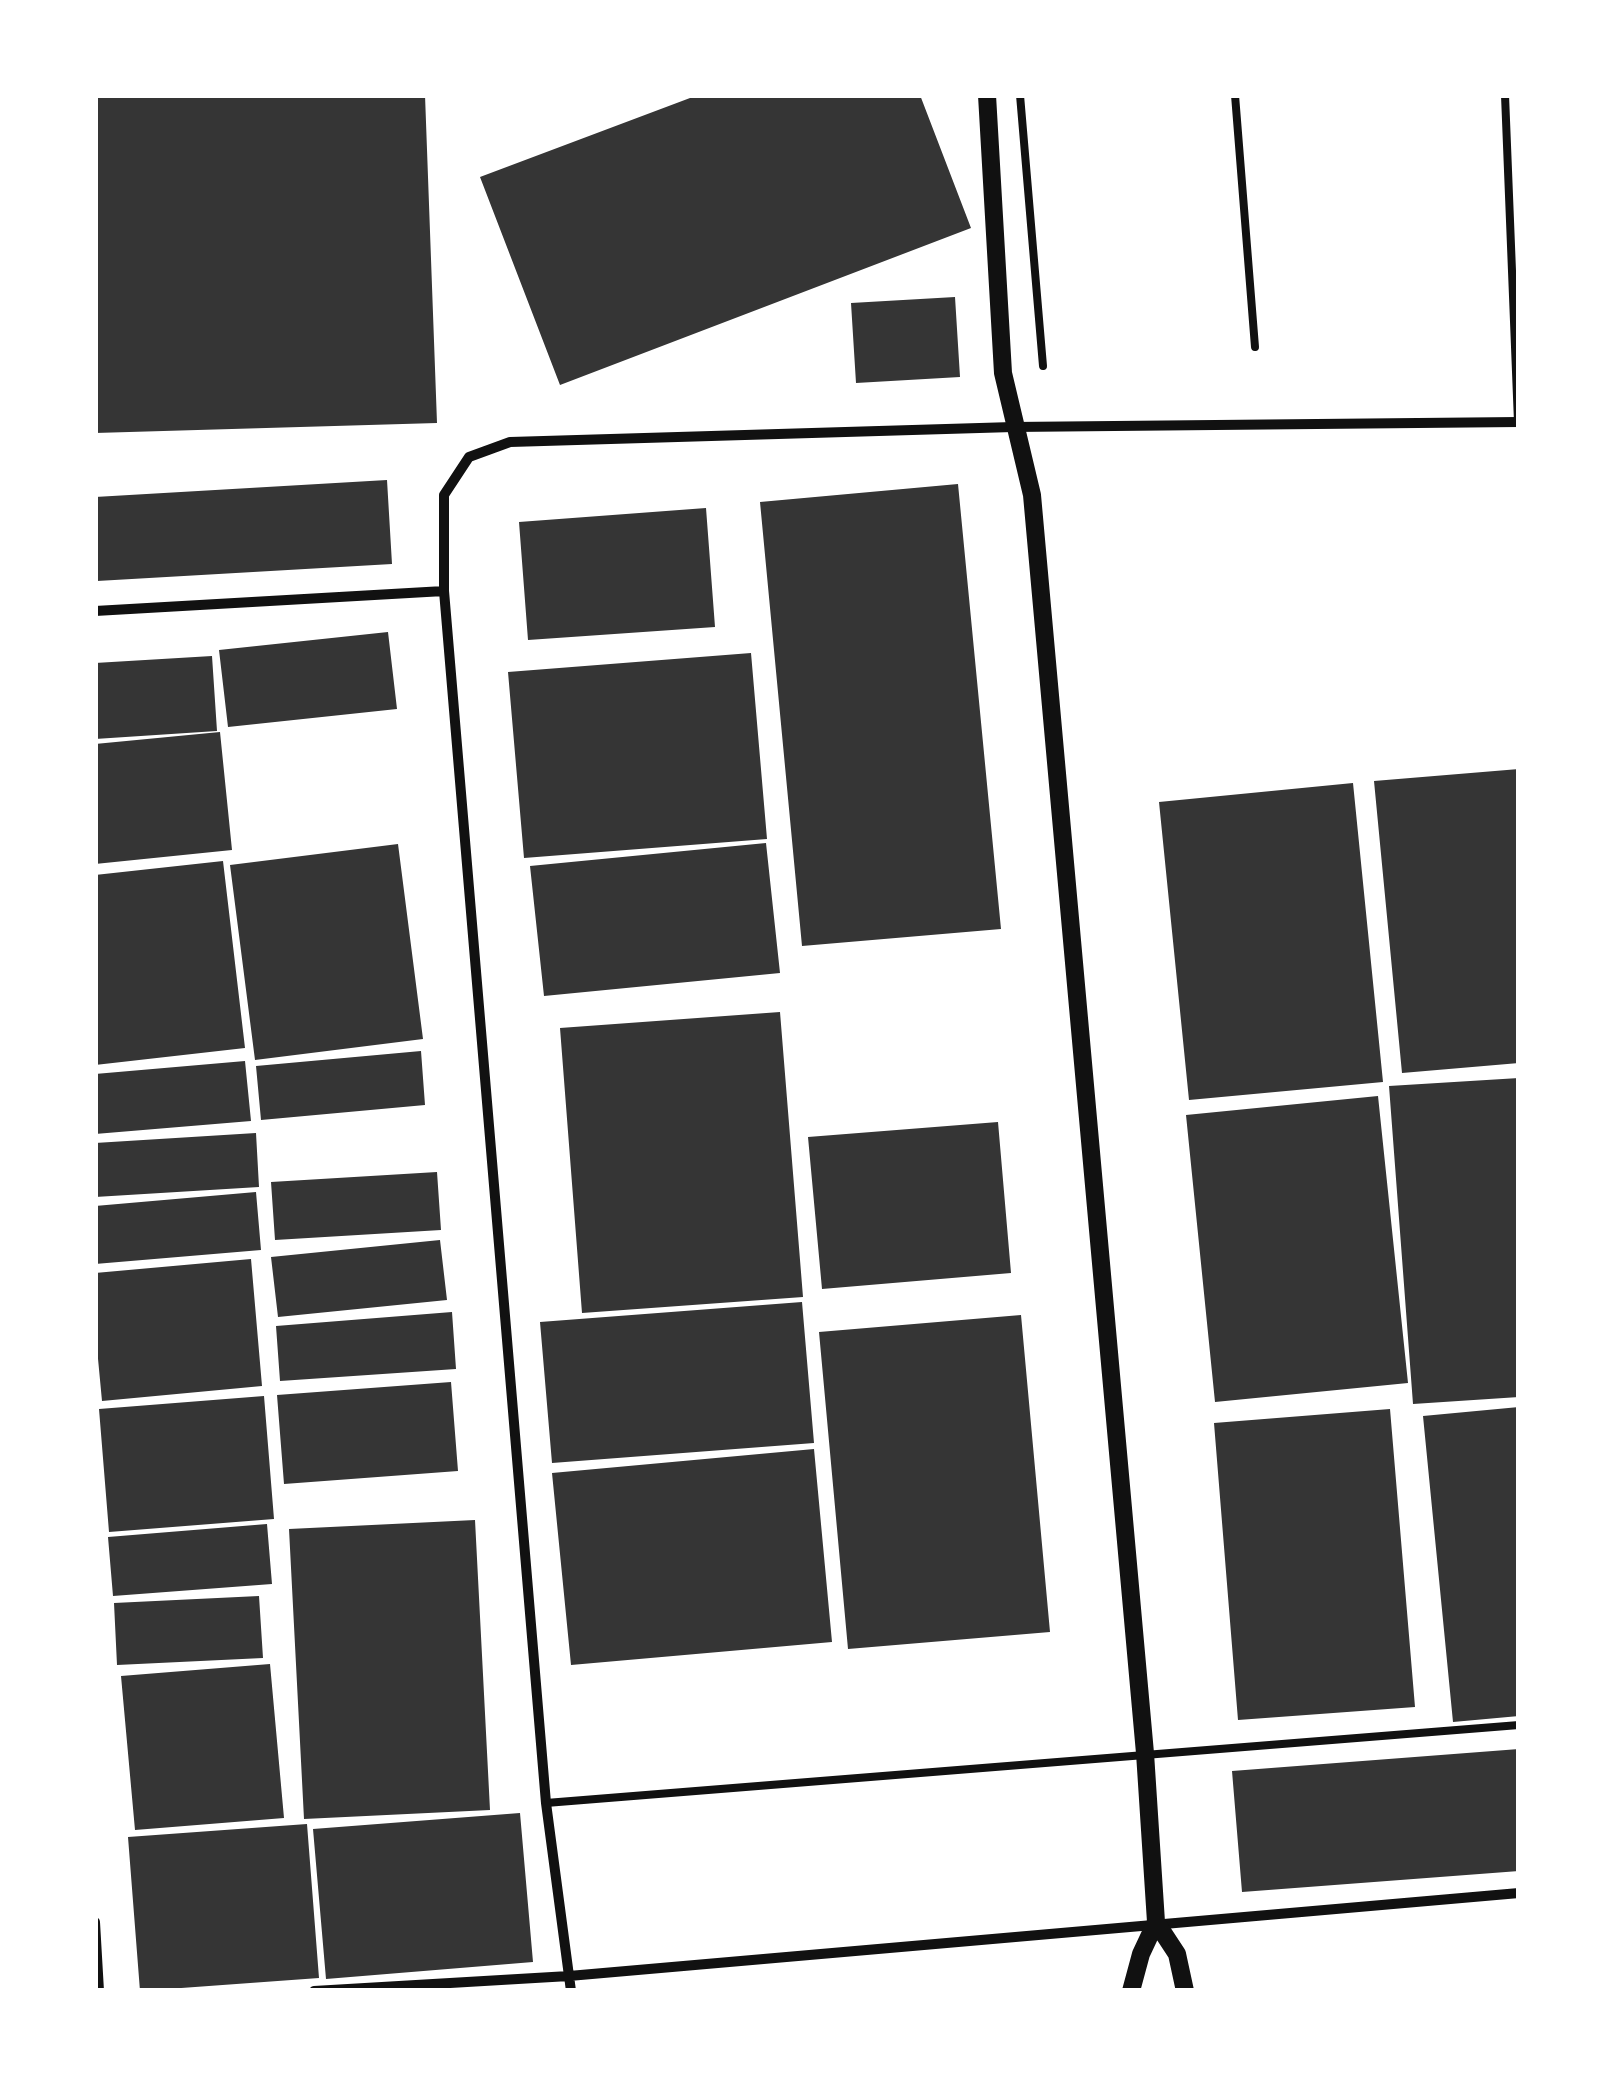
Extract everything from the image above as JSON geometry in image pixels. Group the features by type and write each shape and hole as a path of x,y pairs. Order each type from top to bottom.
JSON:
{"street":[{"path":"987,95 1002,373 1032,495 1145,1753 1156,1922 1177,1954 1185,1991"},
{"path":"571,1991 546,1804 444,590 444,495 469,457 510,442 1014,427 1519,422"},
{"path":"95,611 444,590"},
{"path":"314,1991 569,1976 1519,1892"},
{"path":"95,1922 99,1991"},
{"path":"1131,1991 1140,1954 1156,1922"}],"lane":[{"path":"1020,95 1043,366"},
{"path":"1235,95 1255,347"},
{"path":"1506,95 1519,422"},
{"path":"546,1804 1519,1725"}],"building":[{"path":"95,95 425,95 437,423 95,433"},
{"path":"698,95 920,95 971,228 560,385 480,177"},
{"path":"955,297 960,377 856,383 851,303"},
{"path":"387,480 392,564 97,581 95,497"},
{"path":"958,484 1001,929 802,946 760,502"},
{"path":"706,508 715,627 528,640 519,522"},
{"path":"388,632 397,709 228,727 219,650"},
{"path":"751,653 767,839 524,858 508,672"},
{"path":"212,656 217,731 95,739 95,663"},
{"path":"220,732 232,850 95,864 95,744"},
{"path":"1519,769 1519,1063 1402,1073 1374,781"},
{"path":"1353,783 1383,1082 1189,1100 1159,802"},
{"path":"766,843 780,973 544,996 530,866"},
{"path":"398,844 423,1039 255,1060 230,865"},
{"path":"223,861 245,1048 95,1065 95,875"},
{"path":"780,1012 803,1297 582,1313 560,1028"},
{"path":"421,1051 425,1105 261,1120 256,1066"},
{"path":"245,1061 251,1121 95,1134 95,1074"},
{"path":"1519,1078 1519,1397 1413,1404 1389,1086"},
{"path":"1378,1096 1408,1383 1215,1402 1186,1115"},
{"path":"998,1122 1011,1273 822,1289 808,1137"},
{"path":"256,1133 259,1187 95,1197 95,1143"},
{"path":"437,1172 441,1230 275,1240 271,1182"},
{"path":"256,1192 261,1250 95,1264 95,1206"},
{"path":"440,1240 447,1300 278,1317 271,1257"},
{"path":"251,1259 262,1386 102,1401 95,1273"},
{"path":"802,1302 814,1443 552,1463 540,1322"},
{"path":"452,1312 456,1369 280,1381 276,1326"},
{"path":"1021,1315 1050,1632 848,1649 819,1332"},
{"path":"451,1382 458,1471 284,1484 277,1395"},
{"path":"264,1396 274,1519 109,1532 99,1409"},
{"path":"1519,1407 1519,1716 1453,1722 1423,1416"},
{"path":"1390,1409 1415,1707 1238,1720 1214,1423"},
{"path":"814,1449 832,1642 571,1665 552,1473"},
{"path":"475,1520 490,1810 304,1819 289,1529"},
{"path":"267,1524 272,1584 113,1596 108,1537"},
{"path":"259,1596 263,1658 117,1665 114,1603"},
{"path":"270,1664 284,1818 135,1830 121,1676"},
{"path":"1519,1749 1519,1871 1242,1892 1232,1771"},
{"path":"520,1813 533,1962 326,1979 313,1829"},
{"path":"307,1824 319,1978 140,1991 128,1837"}]}
